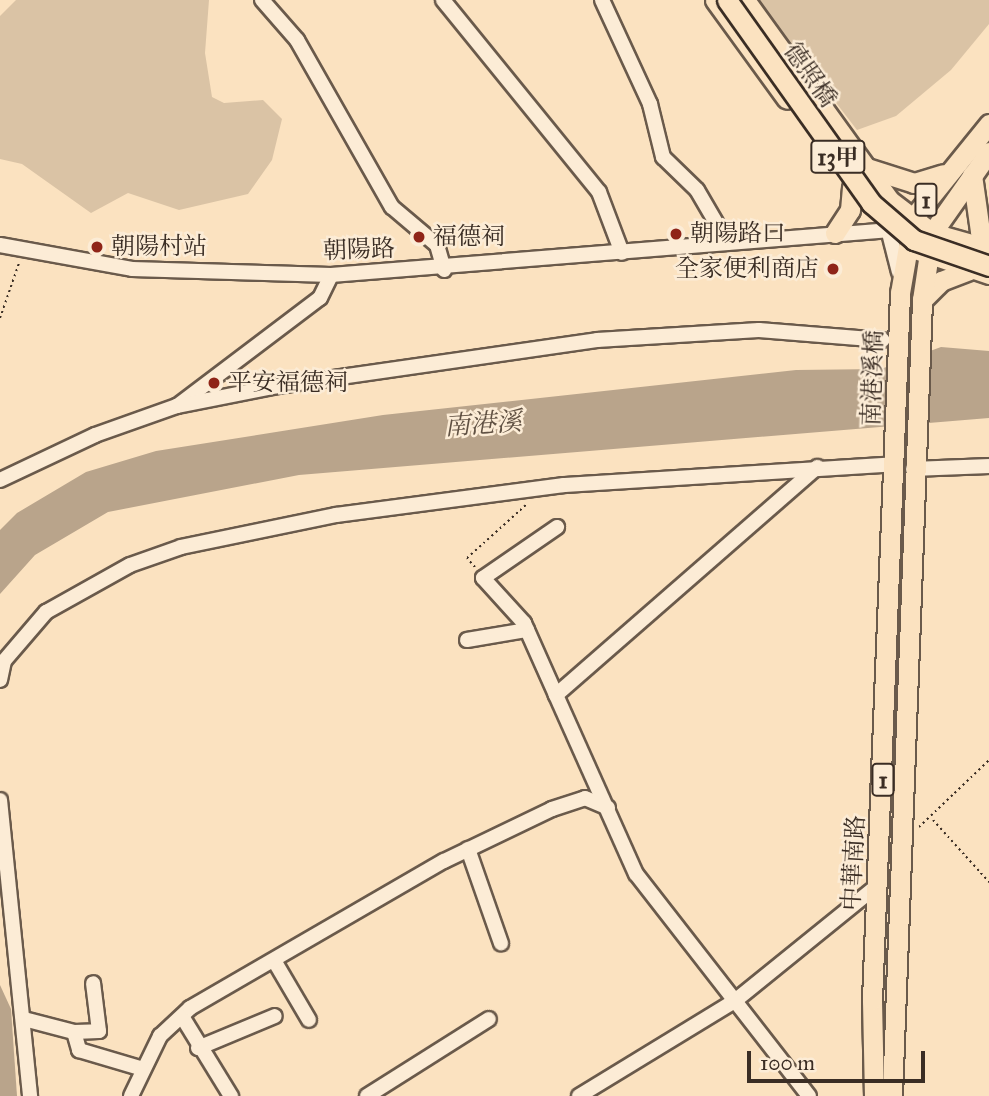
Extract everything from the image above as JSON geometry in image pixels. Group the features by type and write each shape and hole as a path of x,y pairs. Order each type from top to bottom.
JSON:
{"main road":[{"path":"715,0 852,187 888,229 932,233 989,249"},
{"name":"德照橋","path":"727,0 872,203 914,240 989,266"},
{"name":"德照橋","path":"734,0 880,201 918,233 989,259"},
{"path":"745,0 862,166 911,230 927,257 989,274"},
{"name":"1","path":"900,293 911,230 943,174 989,124"},
{"name":"1","path":"922,300 932,233 989,152"},
{"path":"862,166 914,183 943,174"},
{"path":"972,175 980,231 989,239"},
{"path":"835,233 850,210 852,187"},
{"path":"922,300 941,281 969,270"},
{"name":"南港溪橋","path":"900,293 904,460"},
{"name":"南港溪橋","path":"904,460 922,300"},
{"name":"中華南路","path":"874,1096 897,831 904,460"},
{"name":"中華南路","path":"892,1096 882,1023 878,885 904,460"}],"street":[{"path":"262,0 297,40 393,207 436,245 444,270"},
{"path":"443,0 599,192 622,253"},
{"path":"602,0 650,104 663,157 697,190 728,243"},
{"path":"888,229 898,257 900,293"},
{"name":"朝陽路","path":"0,245 23,252 132,269 331,275 444,270 888,229"},
{"path":"177,406 320,298 331,275"},
{"path":"0,480 95,435 177,406 597,340 759,330 883,340"},
{"path":"0,680 5,661 46,612 130,565 181,547 337,515 529,490 904,460 989,466"},
{"path":"556,695 817,467"},
{"path":"557,527 483,578 527,630 636,874 809,1096"},
{"path":"467,640 527,630"},
{"path":"131,1096 160,1036 183,1018 190,1008 275,962 468,849 585,798 608,808"},
{"path":"0,800 30,1096"},
{"path":"468,849 501,943"},
{"path":"579,1096 736,1000 878,885"},
{"path":"275,962 309,1020"},
{"path":"24,1018 74,1032 99,1031 93,984"},
{"path":"198,1048 275,1016"},
{"path":"183,1018 198,1048 231,1096"},
{"path":"367,1096 489,1019"},
{"path":"74,1032 79,1050 143,1069"}],"path":[{"path":"0,318 23,252"},
{"path":"483,578 467,558 529,503 529,490"},
{"path":"897,831 932,819 989,760"},
{"path":"932,819 989,882"}],"shaded area":[{"path":"16,0 209,0 205,53 212,97 224,103 263,100 282,119 272,160 248,194 179,210 128,193 91,213 22,164 0,159 0,16"},
{"path":"757,0 989,0 989,24 951,70 896,116 857,130"}],"water":[{"name":"南港溪","path":"941,347 989,351 989,418 299,475 108,512 35,555 0,594 0,530 17,513 86,472 156,451 383,415 796,370 881,369"},
{"path":"0,985 11,1009 17,1096 0,1096"}],"place":[{"name":"朝陽路口","path":"676,234"},
{"name":"福德祠","path":"419,237"},
{"name":"朝陽村站","path":"97,247"},
{"name":"全家便利商店","path":"833,269"},
{"name":"平安福德祠","path":"214,383"}]}
